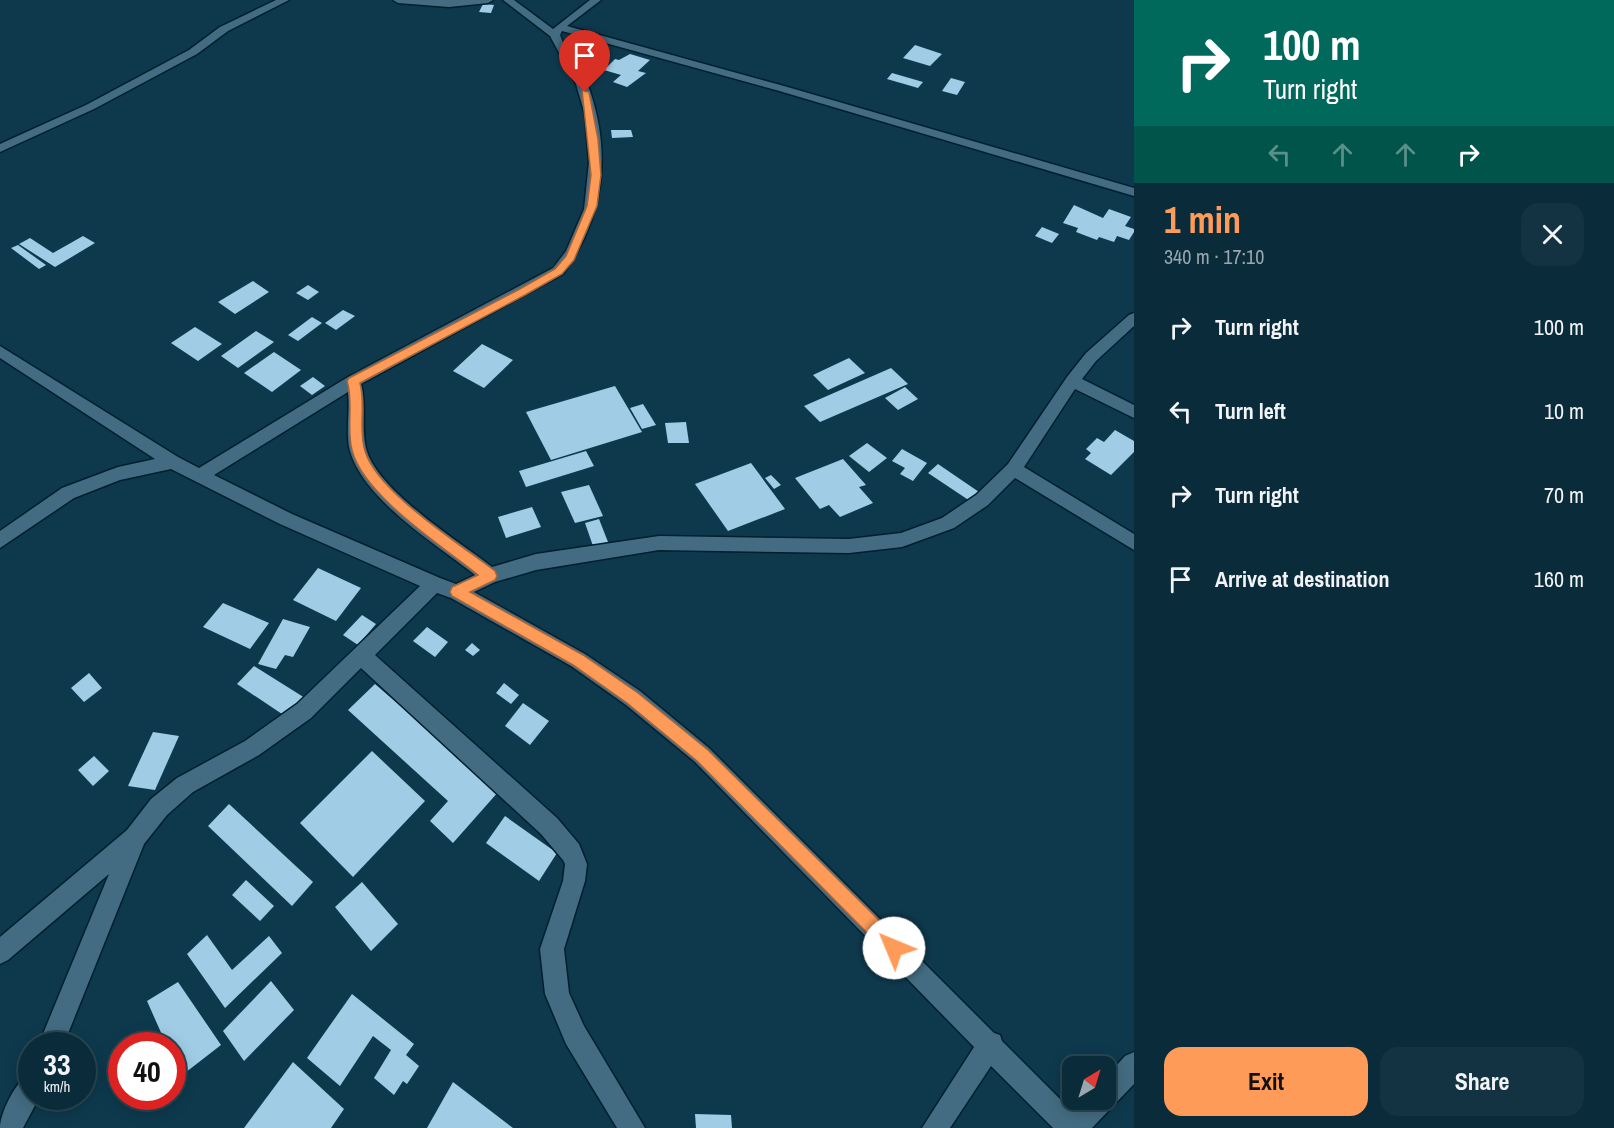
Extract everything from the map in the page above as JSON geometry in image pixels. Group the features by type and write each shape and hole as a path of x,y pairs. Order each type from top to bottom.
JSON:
{"street":[{"path":"0,148 90,107 193,52 224,29 284,0"},
{"path":"398,0 449,4 488,0"},
{"path":"508,0 557,31 780,88 1134,192"},
{"path":"557,31 596,0"},
{"path":"199,476 353,381 558,271 571,257 592,206 596,175 585,92 557,31"},
{"path":"457,592 490,576 536,562 659,543 849,546 902,540 948,523 982,501 1014,469 1072,381 1092,357 1134,318"},
{"path":"0,351 172,462 286,519 457,592 578,660 633,698 702,755 1073,1128 1091,1110"},
{"path":"353,381 357,394 358,450 366,468 390,498 490,576"},
{"path":"1072,381 1134,412"},
{"path":"0,541 68,493 118,474 172,462"},
{"path":"1014,469 1134,543"},
{"path":"0,952 136,836 159,807 186,785 252,748 304,711 434,584"},
{"path":"361,656 549,826 571,852 576,864 574,881 552,949 557,994 575,1035 632,1128"},
{"path":"57,1032 136,836"},
{"path":"935,1128 991,1044"},
{"path":"1116,1084 1134,1065"},
{"path":"9,1128 19,1110"}],"building":[{"path":"483,4 494,5 491,13 479,12"},
{"path":"915,45 942,54 930,66 903,58"},
{"path":"630,54 650,60 638,71 646,73 627,87 613,82 621,75 604,70 615,59 619,60"},
{"path":"892,73 923,82 918,88 887,79"},
{"path":"951,78 965,82 957,95 942,91"},
{"path":"611,130 631,130 633,137 612,138"},
{"path":"1074,205 1103,218 1109,209 1131,217 1125,226 1134,229 1134,232 1129,240 1117,236 1114,242 1099,237 1097,240 1076,232 1078,228 1063,223"},
{"path":"1042,227 1059,234 1052,243 1035,236"},
{"path":"83,236 95,243 55,267 19,244 30,238 53,253"},
{"path":"18,245 46,265 39,269 11,248"},
{"path":"253,281 269,292 235,314 218,302"},
{"path":"308,285 319,292 308,300 296,293"},
{"path":"343,310 355,316 336,330 325,323"},
{"path":"312,317 322,323 298,341 288,335"},
{"path":"195,327 222,344 198,361 171,343"},
{"path":"256,331 274,342 238,368 221,356"},
{"path":"482,344 513,360 484,388 453,371"},
{"path":"274,352 301,370 272,392 244,373"},
{"path":"849,358 865,373 828,390 813,375"},
{"path":"891,368 908,384 820,422 804,406"},
{"path":"313,377 325,386 312,395 300,386"},
{"path":"615,386 642,432 551,460 526,412"},
{"path":"905,387 918,399 898,410 885,398"},
{"path":"643,404 656,425 642,429 630,408"},
{"path":"686,422 689,443 668,443 665,423"},
{"path":"1115,430 1134,441 1134,452 1111,475 1085,459 1091,453 1086,449 1097,438 1104,442"},
{"path":"867,443 887,458 869,472 849,456"},
{"path":"902,449 927,463 913,481 900,474 905,468 892,461"},
{"path":"586,451 594,466 526,487 519,471"},
{"path":"843,459 866,485 859,487 873,503 840,517 829,505 820,509 795,478"},
{"path":"751,463 785,509 728,531 695,484"},
{"path":"938,464 979,492 970,501 928,473"},
{"path":"771,475 781,485 774,489 765,478"},
{"path":"589,485 603,516 575,523 561,492"},
{"path":"532,507 541,527 506,538 498,517"},
{"path":"599,519 608,542 593,546 585,523"},
{"path":"318,568 361,588 336,621 293,600"},
{"path":"223,603 269,623 250,649 203,627"},
{"path":"362,615 376,624 358,645 343,635"},
{"path":"283,619 310,627 293,657 285,655 276,669 258,664"},
{"path":"427,627 448,642 435,657 413,641"},
{"path":"472,643 480,650 473,656 465,650"},
{"path":"254,666 305,698 288,718 237,684"},
{"path":"89,673 102,688 84,702 71,688"},
{"path":"504,683 519,695 511,704 496,693"},
{"path":"375,684 499,791 453,843 430,821 448,801 348,710"},
{"path":"523,703 549,721 530,745 505,726"},
{"path":"153,732 179,736 155,790 128,786"},
{"path":"372,751 425,801 353,877 300,823"},
{"path":"94,756 109,771 93,786 78,770"},
{"path":"229,804 313,882 292,906 208,826"},
{"path":"505,816 557,853 539,881 486,843"},
{"path":"246,880 274,906 260,921 232,895"},
{"path":"362,882 398,924 371,951 335,907"},
{"path":"207,935 232,970 269,936 282,953 225,1008 187,954"},
{"path":"271,981 294,1010 244,1061 223,1031"},
{"path":"178,982 221,1045 186,1072 186,1032 161,1032 147,1001"},
{"path":"352,994 414,1044 406,1055 419,1066 407,1084 403,1081 394,1095 374,1078 391,1050 373,1036 340,1086 307,1058"},
{"path":"293,1062 344,1109 331,1128 244,1128"},
{"path":"453,1082 513,1128 427,1128"},
{"path":"695,1114 731,1115 732,1128 696,1128"}],"route":[{"path":"585,92 596,175 592,206 571,257 558,271 522,292 353,381 357,394 358,450 366,468 390,498 490,576 457,592 578,660 633,698 702,755 894,948"}]}
